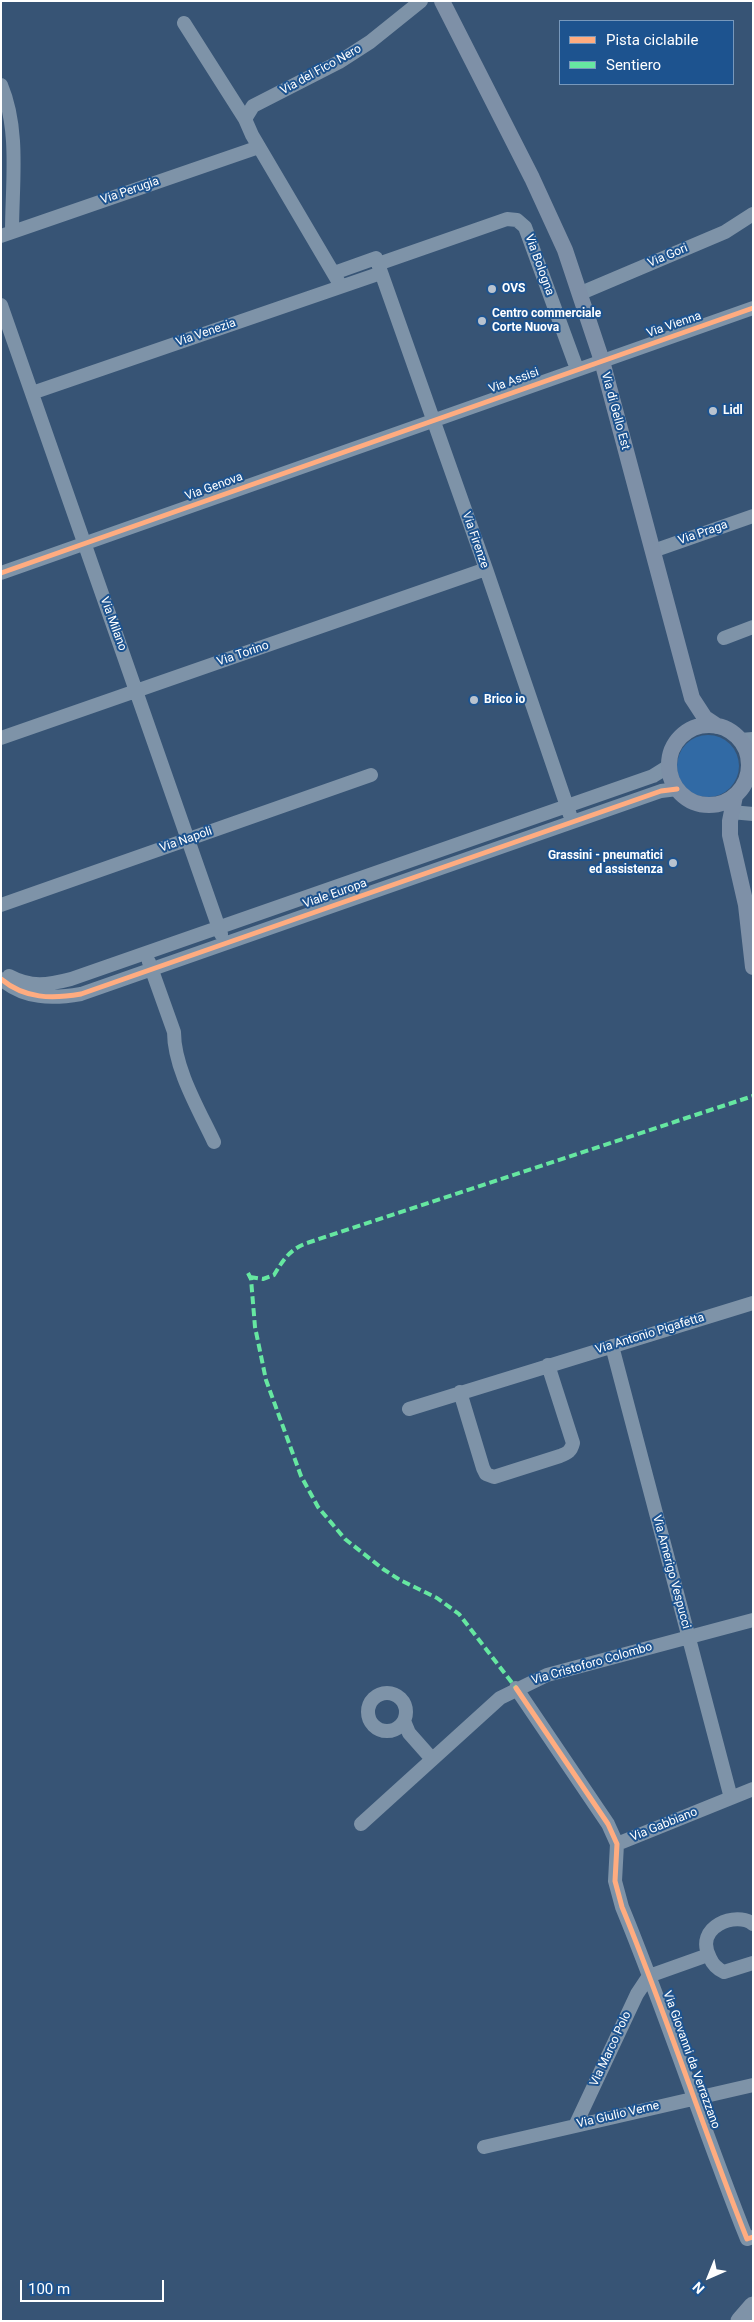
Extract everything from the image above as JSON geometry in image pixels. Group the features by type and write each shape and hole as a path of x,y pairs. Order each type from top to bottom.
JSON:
{"highway":[{"path":"740,2321 753,2306"}],"main road":[{"name":"Via di Gello Est","path":"442,1 546,207 581,293 602,361 692,698 700,712 717,726"},
{"name":"Via di Gello Est","path":"682,735 690,722 692,698"},
{"path":"730,835 709,811 690,800 677,789 669,766 673,748 682,735 701,726 717,726 746,739 747,751 751,761 745,783 735,796 731,812 730,835 747,911 753,967"},
{"path":"709,811 735,796"},
{"path":"709,811 731,812"}],"street":[{"name":"Via del Fico Nero","path":"245,119 254,106 339,62 370,42 421,1"},
{"path":"184,23 245,119 259,147 340,286"},
{"path":"1,85 9,105 12,132 6,234"},
{"name":"Via Perugia","path":"6,234 259,147"},
{"name":"Via Gori","path":"581,293 725,232 753,214"},
{"name":"Via Venezia","path":"32,394 340,286 378,265 507,219 517,220"},
{"name":"Via Bologna","path":"517,220 525,227 577,369"},
{"name":"Via Venezia","path":"334,273 378,265"},
{"name":"Via Firenze","path":"378,265 573,822"},
{"name":"Via Milano","path":"1,305 224,943"},
{"name":"Via Vienna","path":"602,361 753,308"},
{"name":"Via Assisi","path":"433,420 602,361"},
{"name":"Via Genova","path":"1,573 433,420"},
{"name":"Via Praga","path":"653,551 753,516"},
{"name":"Via Torino","path":"1,738 486,569"},
{"path":"724,638 753,627"},
{"name":"Viale Europa","path":"1,972 24,983 45,985 71,979 653,776 669,766"},
{"name":"Via Napoli","path":"1,905 371,775"},
{"name":"Viale Europa","path":"1,979 24,993 54,997 81,994 661,791 677,789"},
{"path":"731,812 753,814"},
{"path":"146,953 174,1032 174,1044 188,1086 214,1142"},
{"name":"Via Antonio Pigafetta","path":"409,1409 753,1302"},
{"name":"Via Amerigo Vespucci","path":"612,1346 731,1798"},
{"path":"460,1392 482,1468 486,1474 494,1477 564,1455 572,1447 548,1365"},
{"name":"Via Cristoforo Colombo","path":"361,1824 500,1698 516,1688 547,1675 753,1620"},
{"path":"516,1688 598,1807 617,1844"},
{"path":"403,1728 432,1759"},
{"name":"Via Gabbiano","path":"616,1888 617,1844 753,1788"},
{"name":"Via Giovanni da Verrazzano","path":"616,1888 750,2238"},
{"path":"753,1924 743,1919 713,1928 706,1937 708,1955 715,1966 724,1972 753,1963"},
{"path":"649,1976 708,1955"},
{"name":"Via Marco Polo","path":"576,2124 637,1994 649,1976"},
{"name":"Via Giulio Verne","path":"484,2147 576,2124 753,2085"}],"shaded area":[{"path":"702,735 714,735 730,744 737,754 739,766 737,778 730,788 714,797 702,797 691,792 682,783 677,772 677,760 682,749 691,740"}],"marked path":[{"path":"250,1277 263,1279 274,1275 288,1256 301,1245 753,1096"},
{"path":"248,1273 251,1279 255,1327 266,1380 301,1476 318,1507 345,1539 383,1569 400,1580 437,1598 459,1614 516,1688"}],"cycle path":[{"path":"1,573 753,308"},
{"path":"1,979 10,986 39,996 60,997 81,994 661,791 677,789"},
{"path":"516,1688 608,1824 617,1844 615,1881 622,1907 747,2239 753,2237"}],"place":[{"name":"OVS","path":"492,289"},
{"name":"Centro commerciale Corte Nuova","path":"482,321"},
{"name":"Lidl","path":"713,411"},
{"name":"Brico io","path":"474,700"},
{"name":"Grassini - pneumatici ed assistenza","path":"673,863"}]}
